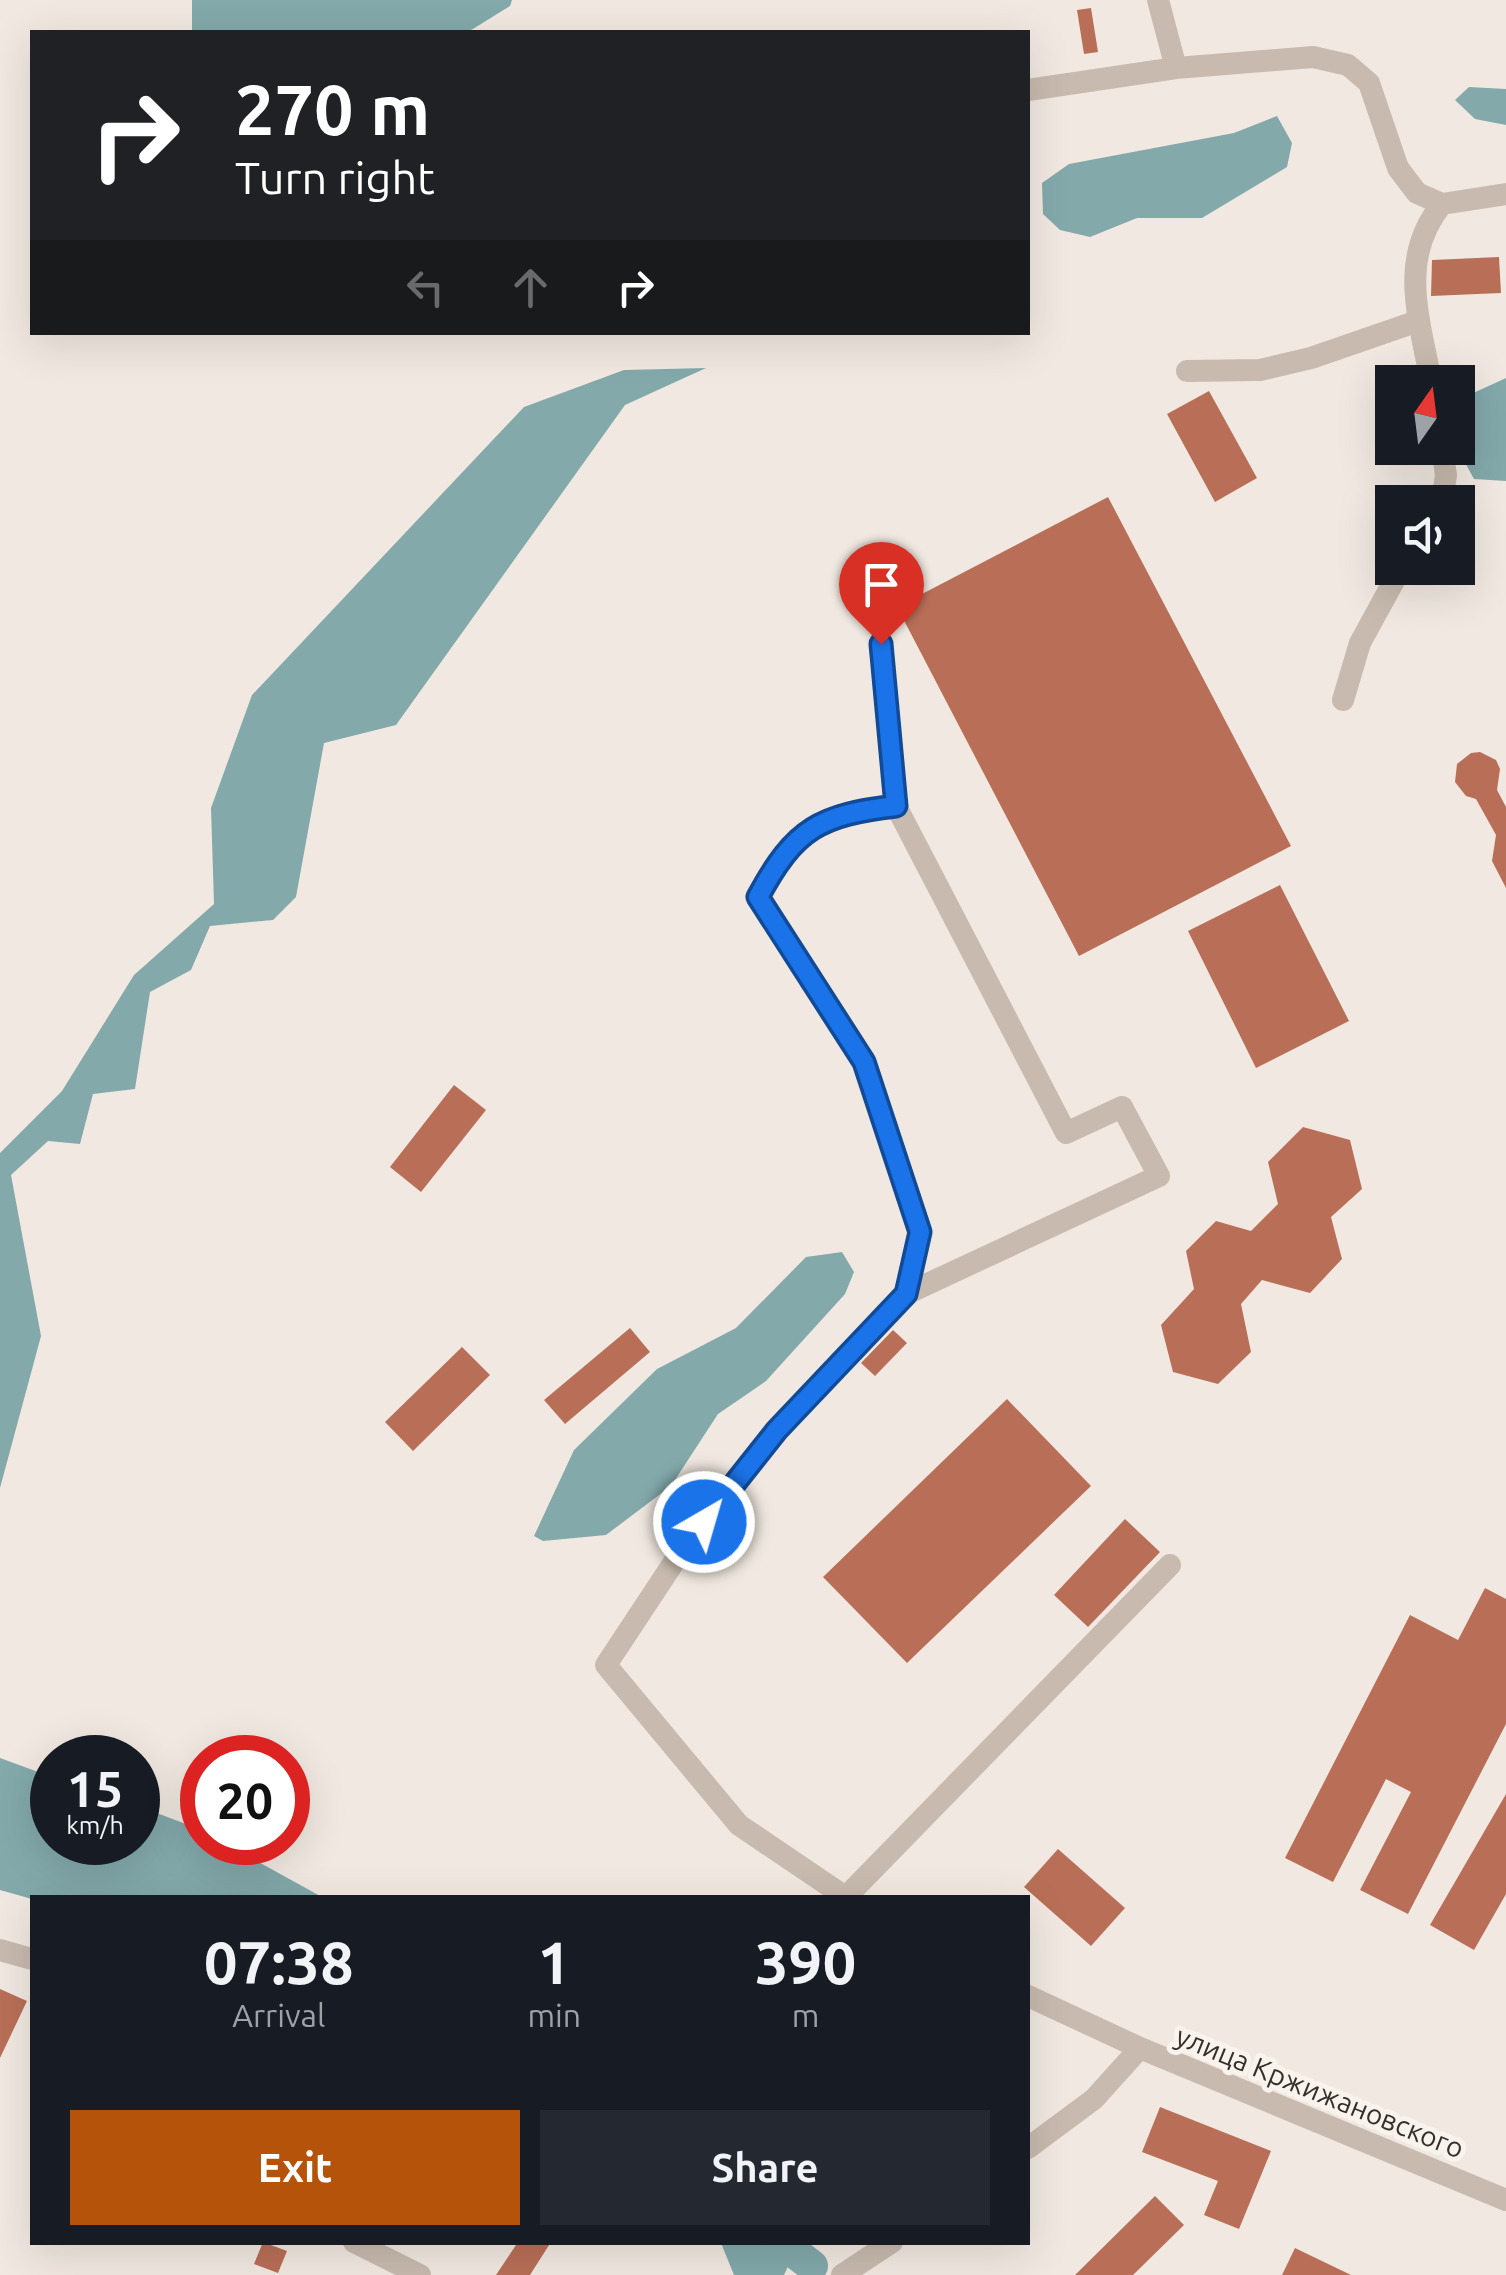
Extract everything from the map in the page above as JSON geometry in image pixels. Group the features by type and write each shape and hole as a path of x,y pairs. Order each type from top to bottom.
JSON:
{"street":[{"path":"1158,0 1176,68"},
{"path":"1030,90 1176,68 1313,57 1348,65 1370,83 1398,168 1417,193 1442,204 1506,194"},
{"path":"1427,365 1414,298 1416,255 1428,222 1442,204"},
{"path":"1188,370 1260,370 1311,358 1418,321"},
{"path":"1343,700 1360,643 1392,585"},
{"path":"843,1895 739,1825 606,1665 680,1553 777,1430 906,1294 1158,1176 1122,1107 1066,1132 896,806 881,644"},
{"path":"896,806 847,812 808,829 777,862 758,897 864,1062 920,1232 906,1294"},
{"path":"848,1895 1170,1565"},
{"path":"0,1950 30,1958"},
{"path":"1030,1997 1140,2048"},
{"name":"улица Кржижановского","path":"1030,2147 1094,2099 1140,2048 1506,2200"},
{"path":"842,2275 887,2245"},
{"path":"360,2246 364,2275"},
{"path":"360,2246 420,2275"}],"water":[{"path":"192,0 512,0 510,6 471,30 192,30"},
{"path":"1469,87 1506,89 1506,125 1475,119 1455,100"},
{"path":"1277,116 1292,143 1287,167 1202,218 1137,218 1090,237 1060,230 1043,214 1042,183 1069,164 1234,133"},
{"path":"706,368 625,405 396,725 324,743 296,897 273,920 210,926 191,970 150,992 135,1089 93,1094 80,1144 48,1141 11,1175 41,1336 0,1488 0,1153 62,1091 134,975 214,904 211,808 252,695 524,407 624,370"},
{"path":"1506,378 1506,481 1474,479 1466,465 1475,465 1475,392"},
{"path":"842,1252 854,1272 845,1294 766,1381 718,1414 671,1486 606,1535 543,1541 534,1536 574,1450 657,1369 736,1328 806,1257"},
{"path":"0,1758 30,1769 30,1865 160,1865 160,1814 180,1822 180,1865 264,1865 318,1895 30,1895 30,1898 0,1890"},
{"path":"722,2245 798,2245 784,2275 734,2275"}],"building":[{"path":"1091,8 1098,52 1084,54 1077,10"},
{"path":"1499,257 1501,293 1431,296 1432,260"},
{"path":"1209,391 1257,478 1215,502 1167,414"},
{"path":"1108,497 1291,846 1079,956 897,607"},
{"path":"1480,752 1496,760 1500,769 1497,790 1506,807 1506,888 1492,861 1496,835 1476,799 1466,796 1455,782 1457,764 1471,753"},
{"path":"1280,885 1349,1021 1256,1068 1188,931"},
{"path":"454,1085 486,1110 421,1192 390,1167"},
{"path":"1303,1127 1350,1140 1362,1189 1331,1217 1342,1259 1310,1293 1262,1280 1241,1304 1251,1352 1218,1384 1173,1372 1161,1325 1194,1289 1186,1251 1216,1221 1251,1231 1278,1204 1268,1162"},
{"path":"630,1328 650,1352 565,1424 544,1400"},
{"path":"893,1330 907,1343 875,1376 861,1363"},
{"path":"462,1347 490,1375 413,1451 385,1422"},
{"path":"1007,1399 1091,1486 907,1663 823,1577"},
{"path":"1125,1519 1160,1552 1088,1627 1054,1595"},
{"path":"1485,1588 1506,1599 1506,1724 1408,1914 1360,1890 1411,1792 1386,1779 1333,1882 1285,1858 1410,1615 1458,1640"},
{"path":"1506,1794 1506,1894 1474,1950 1430,1925"},
{"path":"1058,1849 1125,1908 1091,1946 1024,1887"},
{"path":"0,1989 27,2001 0,2058"},
{"path":"1160,2107 1271,2151 1239,2229 1204,2215 1218,2181 1142,2152"},
{"path":"1155,2196 1184,2225 1133,2275 1075,2275"},
{"path":"262,2245 287,2251 278,2273 254,2264"},
{"path":"516,2245 549,2245 530,2275 496,2275"},
{"path":"1295,2248 1351,2275 1282,2275"}],"waterway":[{"path":"785,2245 812,2266"}],"route":[{"path":"704,1522 777,1430 906,1294 920,1232 864,1062 758,897 777,862 808,829 847,812 896,806 881,644"}]}
